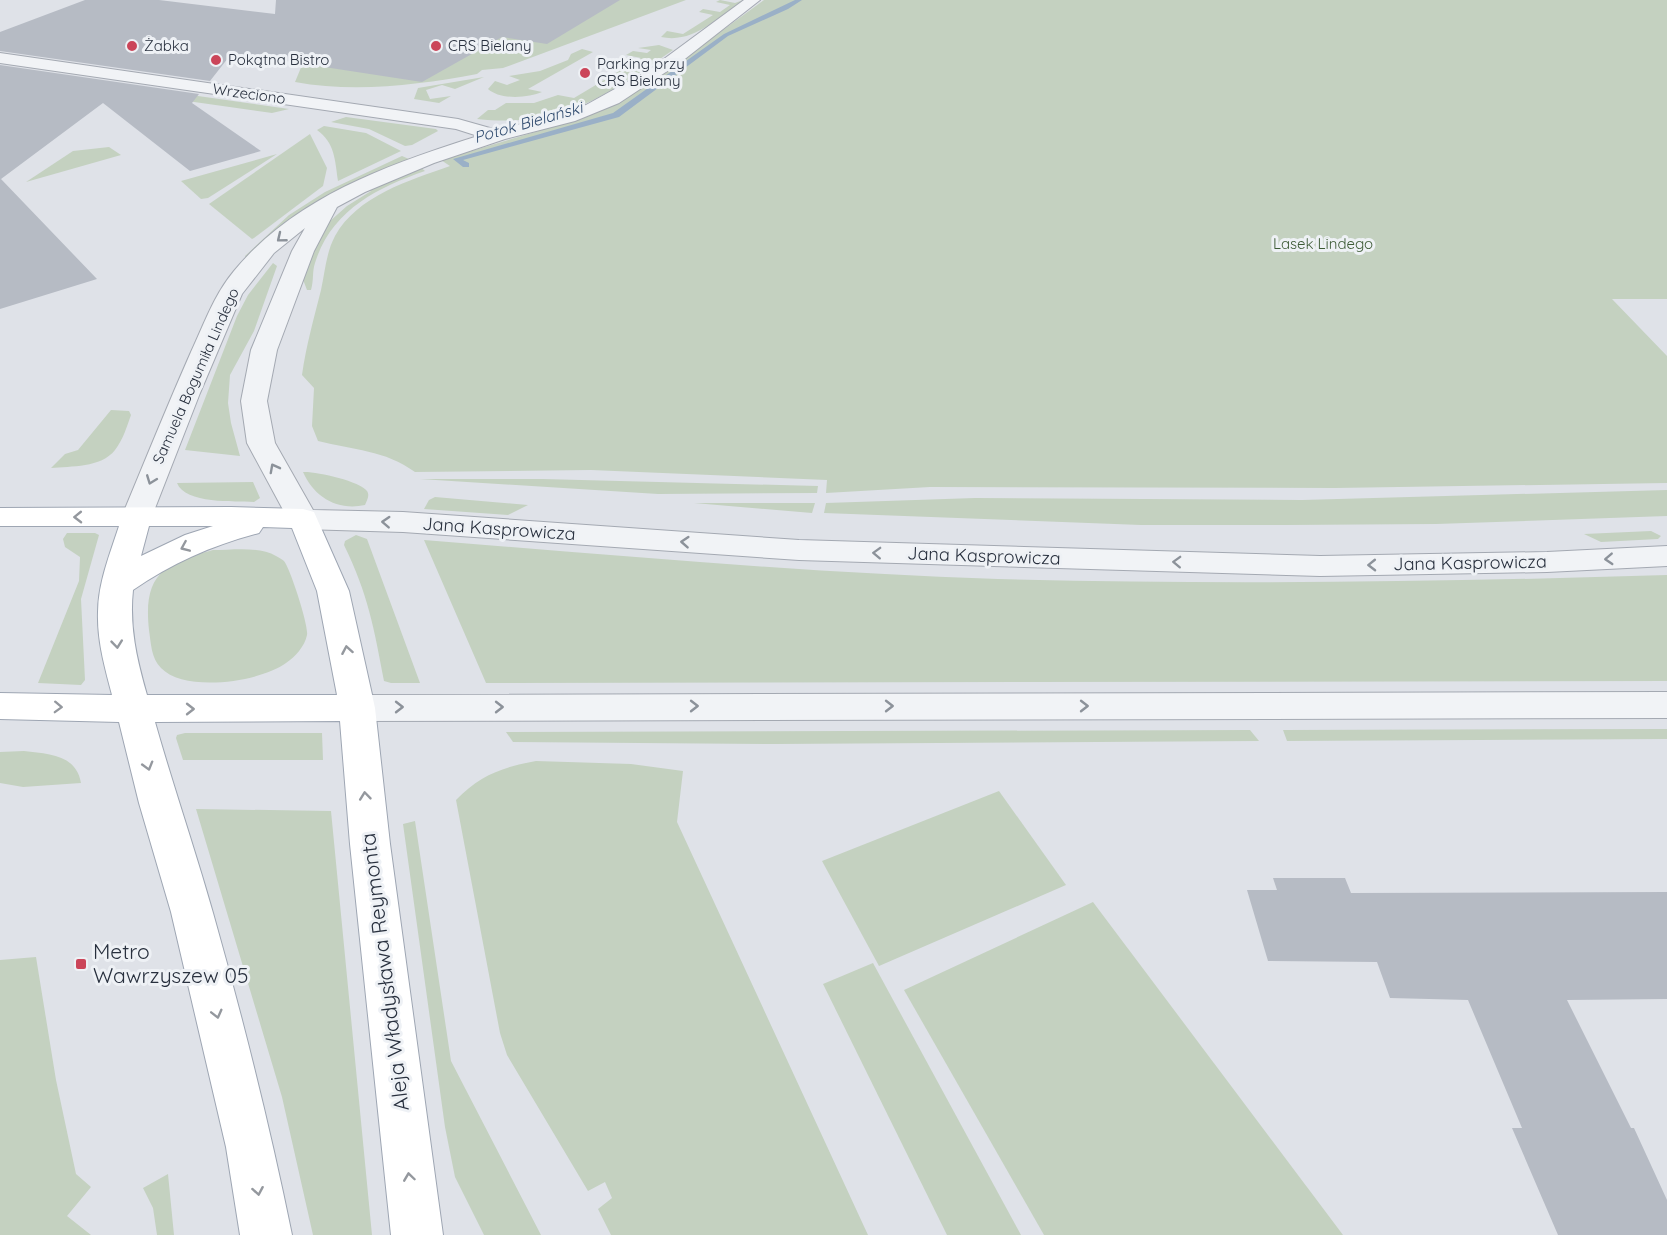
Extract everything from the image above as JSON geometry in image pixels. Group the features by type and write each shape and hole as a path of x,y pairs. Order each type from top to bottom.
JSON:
{"main road":[{"path":"137,516 117,585 114,612 117,648 131,710 192,912 250,1147 266,1235"},
{"path":"0,517 231,516 303,519"},
{"path":"117,585 161,558 215,535 244,527 303,519"},
{"name":"Aleja Władysława Reymonta","path":"303,519 333,591 357,708 370,844 417,1235"},
{"path":"0,706 131,710 357,708"}],"street":[{"name":"Samuela Bogumiła Lindego","path":"137,516 229,294 256,259 297,224 328,204 393,172 498,136 584,113 611,100 753,0"},
{"name":"Wrzeciono","path":"0,58 458,124 498,136"},
{"path":"303,519 261,443 254,401 264,350 303,251 328,204"},
{"name":"Jana Kasprowicza","path":"303,519 403,522 799,550 1296,565 1535,562 1667,556"},
{"path":"357,708 1667,705"}],"green space":[{"name":"CRS Bielany","path":"329,0 686,0 503,68 482,70 477,74 386,86 340,87 295,82"},
{"path":"720,0 735,3 743,0 695,33 684,37 661,37 667,31 683,34 713,15 699,12 703,9 720,12 730,5 716,2"},
{"name":"Lasek Lindego","path":"764,0 1667,0 1667,299 1612,299 1667,356 1667,483 1335,488 930,487 826,493 827,480 591,470 415,472 380,455 318,441 312,426 314,388 302,375 330,249 335,236 357,210 386,191 450,166 441,160 603,110 653,81"},
{"path":"659,45 673,50 626,81 582,105 535,118 508,121 477,119 488,110 495,110 506,103 534,103 558,95 574,98 641,58 626,55 633,51 647,53 651,50 638,48"},
{"path":"582,49 593,52 528,89 542,92 514,97 493,93 488,89 495,81 507,85 520,80 509,76 540,71 568,60 571,54"},
{"path":"484,77 455,89 442,85 426,90 430,99 451,96 439,103 414,99 418,88"},
{"path":"163,91 289,109 272,113 159,97"},
{"path":"346,117 438,131 412,145 405,146 369,129 331,122"},
{"path":"324,126 366,133 401,151 338,181 331,146 317,130"},
{"path":"310,134 327,168 323,186 254,238 252,239 209,204"},
{"path":"109,147 121,155 26,182 73,151"},
{"path":"277,154 208,198 201,199 181,181"},
{"path":"402,156 409,159 363,178 322,200 284,227 246,259 245,256 289,215 325,192"},
{"path":"420,167 425,171 373,194 358,204 332,229 322,245 314,266 311,290 307,290 302,277 304,270 329,222 347,206 371,191 369,189"},
{"path":"273,263 277,266 254,331 230,375 228,403 240,456 185,450 237,316 248,295"},
{"path":"111,410 129,411 131,415 120,442 109,456 85,465 51,468 65,454 78,450"},
{"path":"303,472 337,477 363,487 368,495 365,505 345,506 328,500 313,489"},
{"path":"420,479 543,479 818,486 817,493 658,494"},
{"path":"253,482 260,498 254,502 200,498 182,490 177,483"},
{"path":"1667,490 1667,516 1436,524 1141,525 824,513 826,503 975,498 1302,500"},
{"path":"435,497 528,505 508,515 424,509 429,500"},
{"path":"694,503 815,503 812,513"},
{"path":"1651,531 1661,536 1658,539 1601,542 1584,534"},
{"path":"67,533 99,535 81,599 85,680 81,685 38,683 79,581 80,557 65,547 63,539"},
{"path":"356,535 367,539 420,683 384,681 369,612 359,579 344,545 345,541"},
{"path":"424,540 783,568 998,579 1332,582 1667,575 1667,681 486,683"},
{"path":"213,550 262,551 284,561 299,597 307,635 293,658 274,670 241,680 204,682 187,680 172,676 161,668 153,655 148,611 153,584 160,574 181,560"},
{"path":"1667,729 1667,739 1287,741 1283,730"},
{"path":"1250,730 1259,741 776,744 513,742 506,732"},
{"path":"185,733 322,733 323,760 183,760 176,738 177,735"},
{"path":"24,751 60,757 73,766 81,783 23,787 0,783 0,752"},
{"path":"536,761 631,764 683,771 677,822 868,1235 611,1235 598,1209 612,1198 605,1182 588,1191 507,1055 500,1033 456,800 474,784 493,773"},
{"path":"999,791 1066,885 879,966 822,861"},
{"path":"196,809 331,811 372,1235 313,1235 282,1097"},
{"path":"415,821 451,1061 541,1235 484,1235 455,1177 445,1127 403,824"},
{"path":"1093,902 1343,1235 1044,1235 904,990"},
{"path":"36,957 56,1080 76,1174 91,1187 67,1216 91,1235 0,1235 0,960"},
{"path":"873,963 1021,1235 947,1235 823,984"},
{"path":"168,1174 174,1235 157,1235 153,1208 143,1188"}],"building":[{"path":"85,0 159,0 275,14 276,0 620,0 547,44 502,37 422,82 232,53 210,81 0,51 0,32"},
{"path":"0,65 199,94 192,103 261,151 190,171 103,103 1,179 97,279 0,309"},
{"path":"1273,878 1345,878 1351,893 1667,892 1667,999 1567,1000 1631,1128 1634,1128 1667,1200 1667,1235 1558,1235 1512,1128 1522,1128 1468,1000 1390,998 1377,962 1268,961 1247,890 1277,890"}],"waterway":[{"name":"Potok Bielański","path":"466,165 457,159 616,115 726,35 799,0"}],"place":[{"name":"Żabka","path":"132,46"},
{"name":"CRS Bielany","path":"436,46"},
{"name":"Pokątna Bistro","path":"216,60"},
{"name":"Parking przy CRS Bielany","path":"585,73"},
{"name":"Metro Wawrzyszew 05","path":"81,964"}]}
